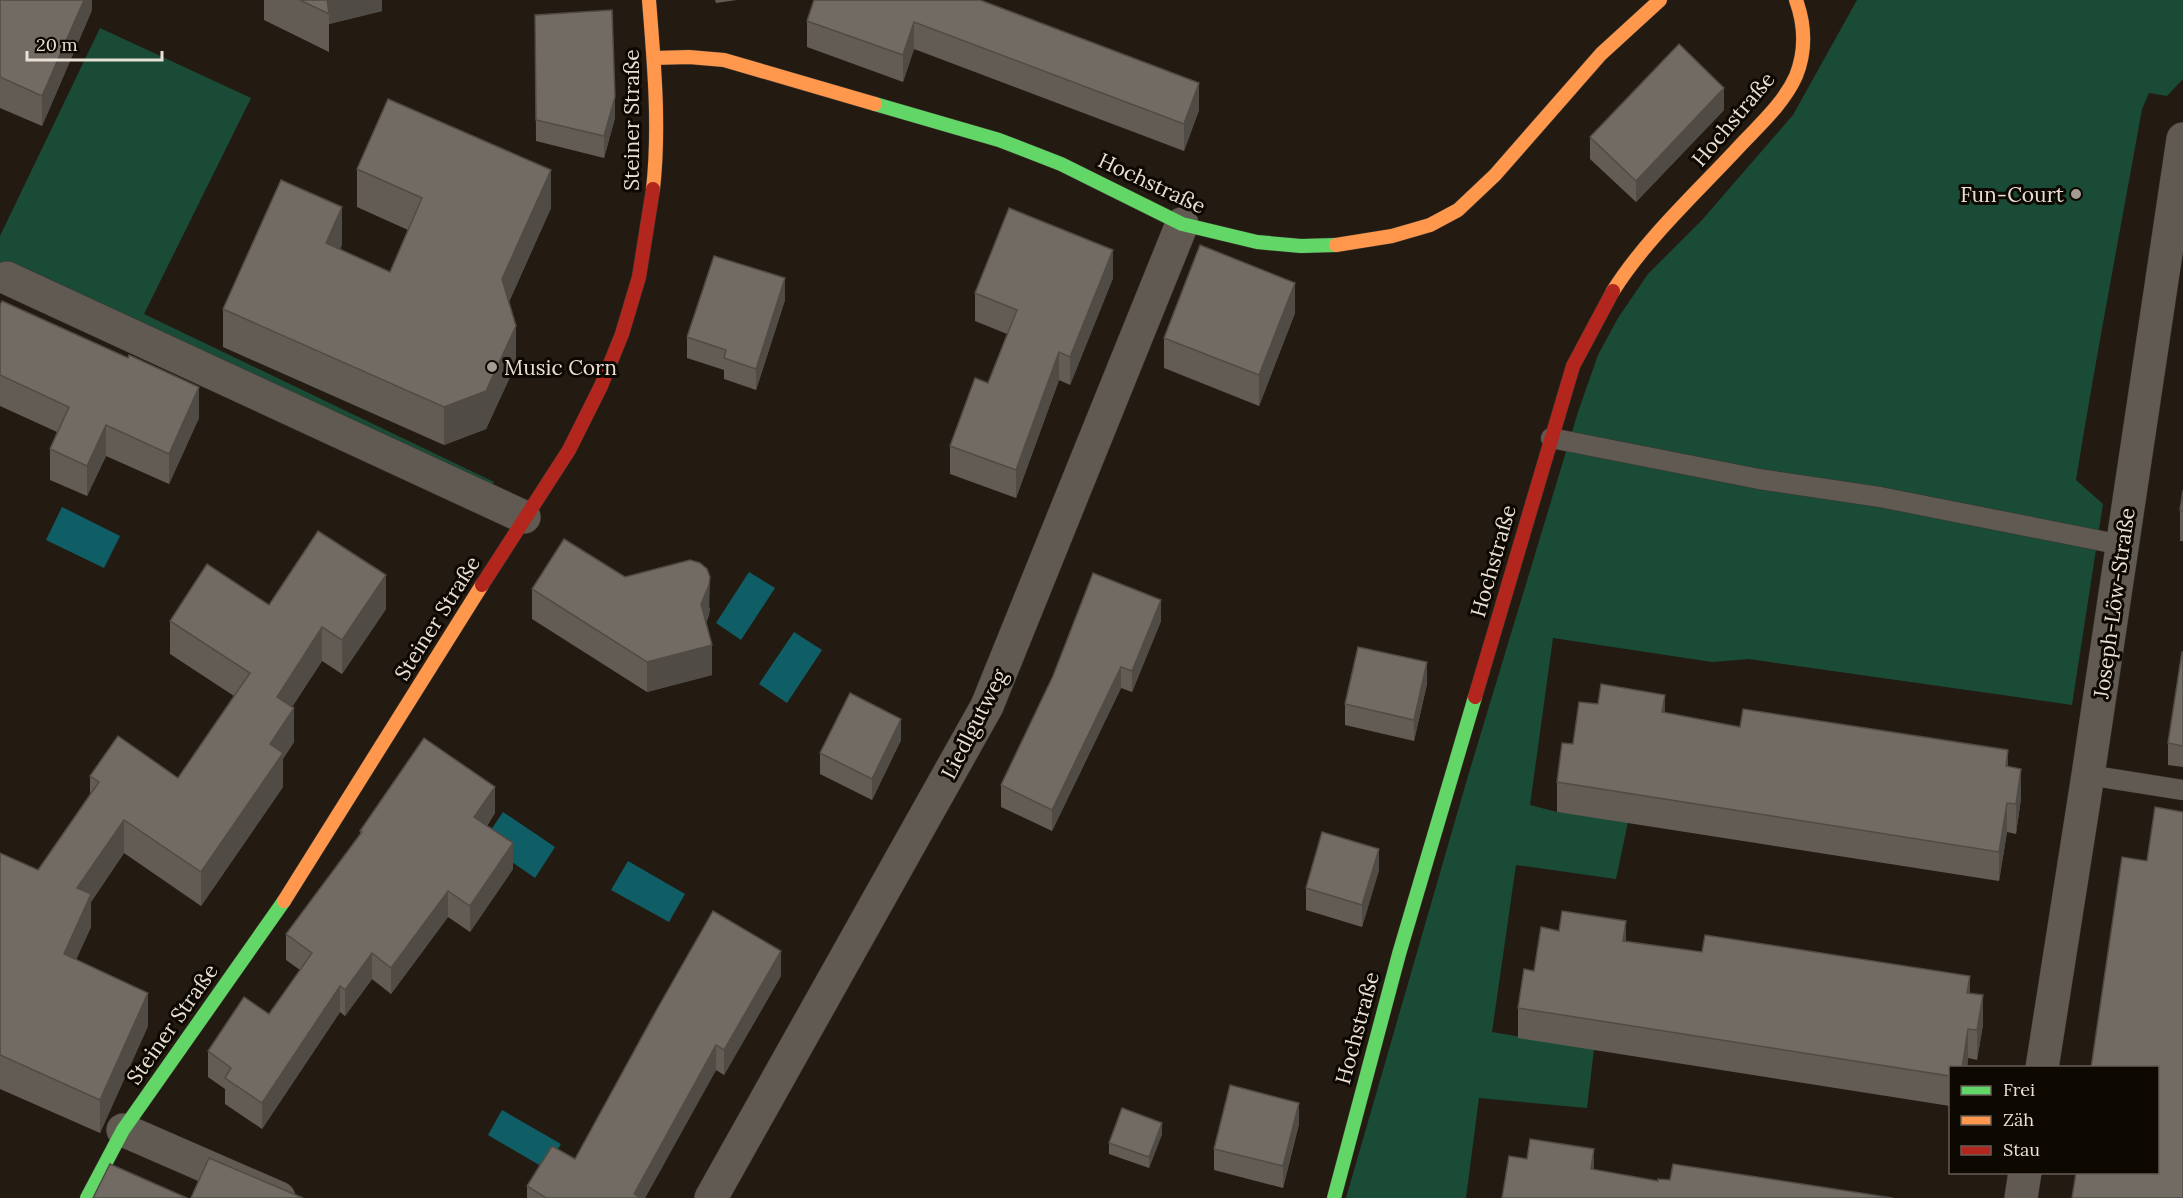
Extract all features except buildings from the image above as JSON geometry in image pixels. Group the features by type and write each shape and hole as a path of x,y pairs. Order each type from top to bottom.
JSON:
{"street":[{"name":"Steiner Straße","path":"87,1198 123,1130 284,901 524,517 569,450 601,386 622,334 639,277 650,217 657,151 654,58 649,0"},
{"name":"Hochstraße","path":"654,58 689,57 724,60 999,140 1061,164 1182,224 1214,233 1257,242 1301,246 1340,245 1392,236 1430,225 1458,210 1495,175 1601,54 1660,0"},
{"name":"Hochstraße","path":"1334,1198 1399,954 1574,366 1598,314 1628,270 1763,122 1791,87 1800,63 1805,35 1802,14 1796,0"},
{"name":"Joseph-Löw-Straße","path":"2042,1066 2183,139"},
{"name":"Liedlgutweg","path":"711,1198 987,706 1182,224"},
{"path":"7,278 524,517"},
{"path":"123,1130 279,1198"},
{"path":"2021,1198 2025,1174"}],"lane":[{"path":"1551,438 1759,479 1880,497 2122,545"},
{"path":"2088,775 2183,790"}],"green space":[{"path":"1857,0 2183,0 2183,79 2167,96 2149,93 2142,109 2076,480 2103,504 2072,705 1749,659 1712,662 1553,638 1530,805 1557,812 1628,822 1616,879 1516,865 1492,1032 1594,1049 1587,1108 1479,1098 1466,1198 1346,1198 1468,776 1578,412 1598,355 1618,318 1648,274 1702,220 1793,115"},
{"path":"100,28 251,98 144,314 494,482 489,490 0,263 0,236"}],"water":[{"path":"62,507 120,536 104,568 46,540"},
{"path":"749,572 775,588 741,640 716,623"},
{"path":"794,632 822,650 787,703 759,684"},
{"path":"503,812 555,847 535,878 483,842"},
{"path":"628,861 685,894 669,922 611,890"},
{"path":"502,1110 561,1144 546,1169 488,1135"}],"traffic: fast":[{"path":"875,104 999,140 1061,164 1182,224 1257,242 1301,246 1336,245"},
{"path":"1334,1198 1399,954 1475,697"},
{"path":"87,1198 123,1130 284,901"}],"traffic: slow":[{"path":"649,0 656,118 653,189"},
{"path":"1336,245 1392,236 1430,225 1458,210 1495,175 1601,54 1660,0"},
{"path":"1613,291 1655,235 1769,115 1791,87 1803,48 1803,28 1796,0"},
{"path":"654,58 689,57 724,60 875,104"},
{"path":"284,901 482,585"}],"traffic: jam":[{"path":"482,585 569,450 601,386 622,334 639,277 653,189"},
{"path":"1475,697 1573,366 1613,291"}],"place":[{"name":"Fun-Court","path":"2076,194"},
{"name":"Music Corn","path":"492,367"}]}
